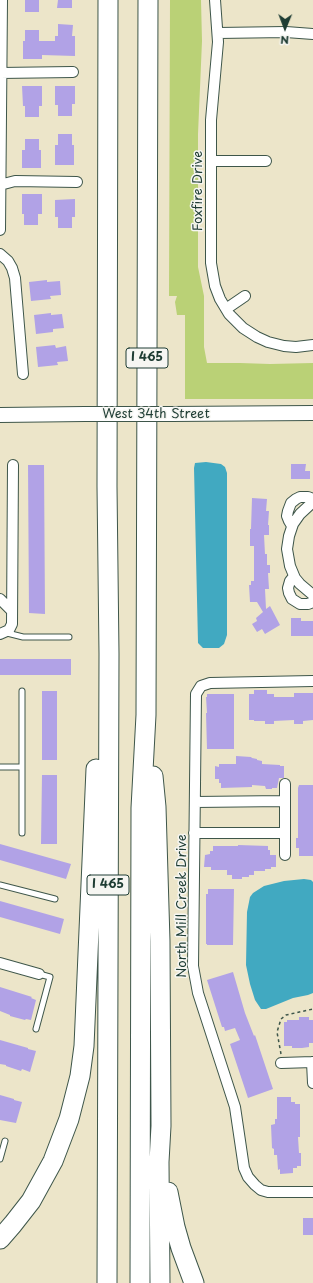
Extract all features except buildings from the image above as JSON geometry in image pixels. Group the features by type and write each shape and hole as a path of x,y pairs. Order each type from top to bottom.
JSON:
{"highway":[{"name":"I 465","path":"107,1283 109,654 107,486 108,0"},
{"name":"I 465","path":"140,1283 141,816 146,715 148,0"},
{"path":"0,1239 31,1200 56,1154 69,1119 77,1090 82,1061 96,773 97,650 107,486"},
{"path":"146,715 156,815 160,941 160,1283"},
{"path":"161,1126 166,1180 175,1227 194,1283"}],"street":[{"path":"0,230 2,0"},
{"name":"Foxfire Drive","path":"216,0 218,33 212,108 212,269 217,292 234,320 250,333 264,341 284,346 296,347 313,345"},
{"path":"218,33 286,32 313,34"},
{"path":"1,73 73,72"},
{"path":"212,161 266,161"},
{"path":"0,185 15,181 77,182"},
{"path":"0,254 8,261 15,278 23,374"},
{"path":"226,309 245,296"},
{"name":"West 34th Street","path":"0,415 313,412"},
{"path":"3,633 10,630 12,624 13,465"},
{"path":"292,526 288,521 287,516 288,508 291,503 300,497 308,497 313,499"},
{"path":"313,502 300,514 292,526 288,536 287,549 289,562 294,576 300,584 313,595"},
{"path":"294,576 288,588 292,599 300,604 308,604 313,602"},
{"path":"0,599 12,611"},
{"name":"North Mill Creek Drive","path":"313,681 210,683 204,684 199,688 196,694 193,966 198,993 235,1107 245,1170 249,1179 261,1190 272,1193 313,1192"},
{"path":"285,784 285,855"},
{"path":"195,802 285,801"},
{"path":"194,833 285,833"},
{"path":"0,963 39,974"},
{"path":"281,1063 313,1062 313,1082"}],"lane":[{"path":"3,633 23,636 69,637"},
{"path":"22,691 22,833"},
{"path":"0,767 22,767"},
{"path":"0,886 55,899"},
{"path":"36,1029 50,977 39,974"},
{"path":"0,1159 5,1141"}],"path":[{"path":"281,1063 276,1032 281,1020 286,1015 313,1010"}],"green space":[{"path":"170,0 201,0 202,41 198,134 198,267 204,296 204,347 207,363 313,363 313,399 185,399 185,315 177,315 175,302 177,296 169,296"}],"water":[{"path":"206,462 221,464 225,467 227,473 227,635 224,644 219,648 203,648 198,643 194,468 195,463"},
{"path":"304,879 311,880 313,882 313,993 293,998 266,1009 261,1009 255,1000 246,965 247,912 250,897 253,893 264,886 284,881"}]}
